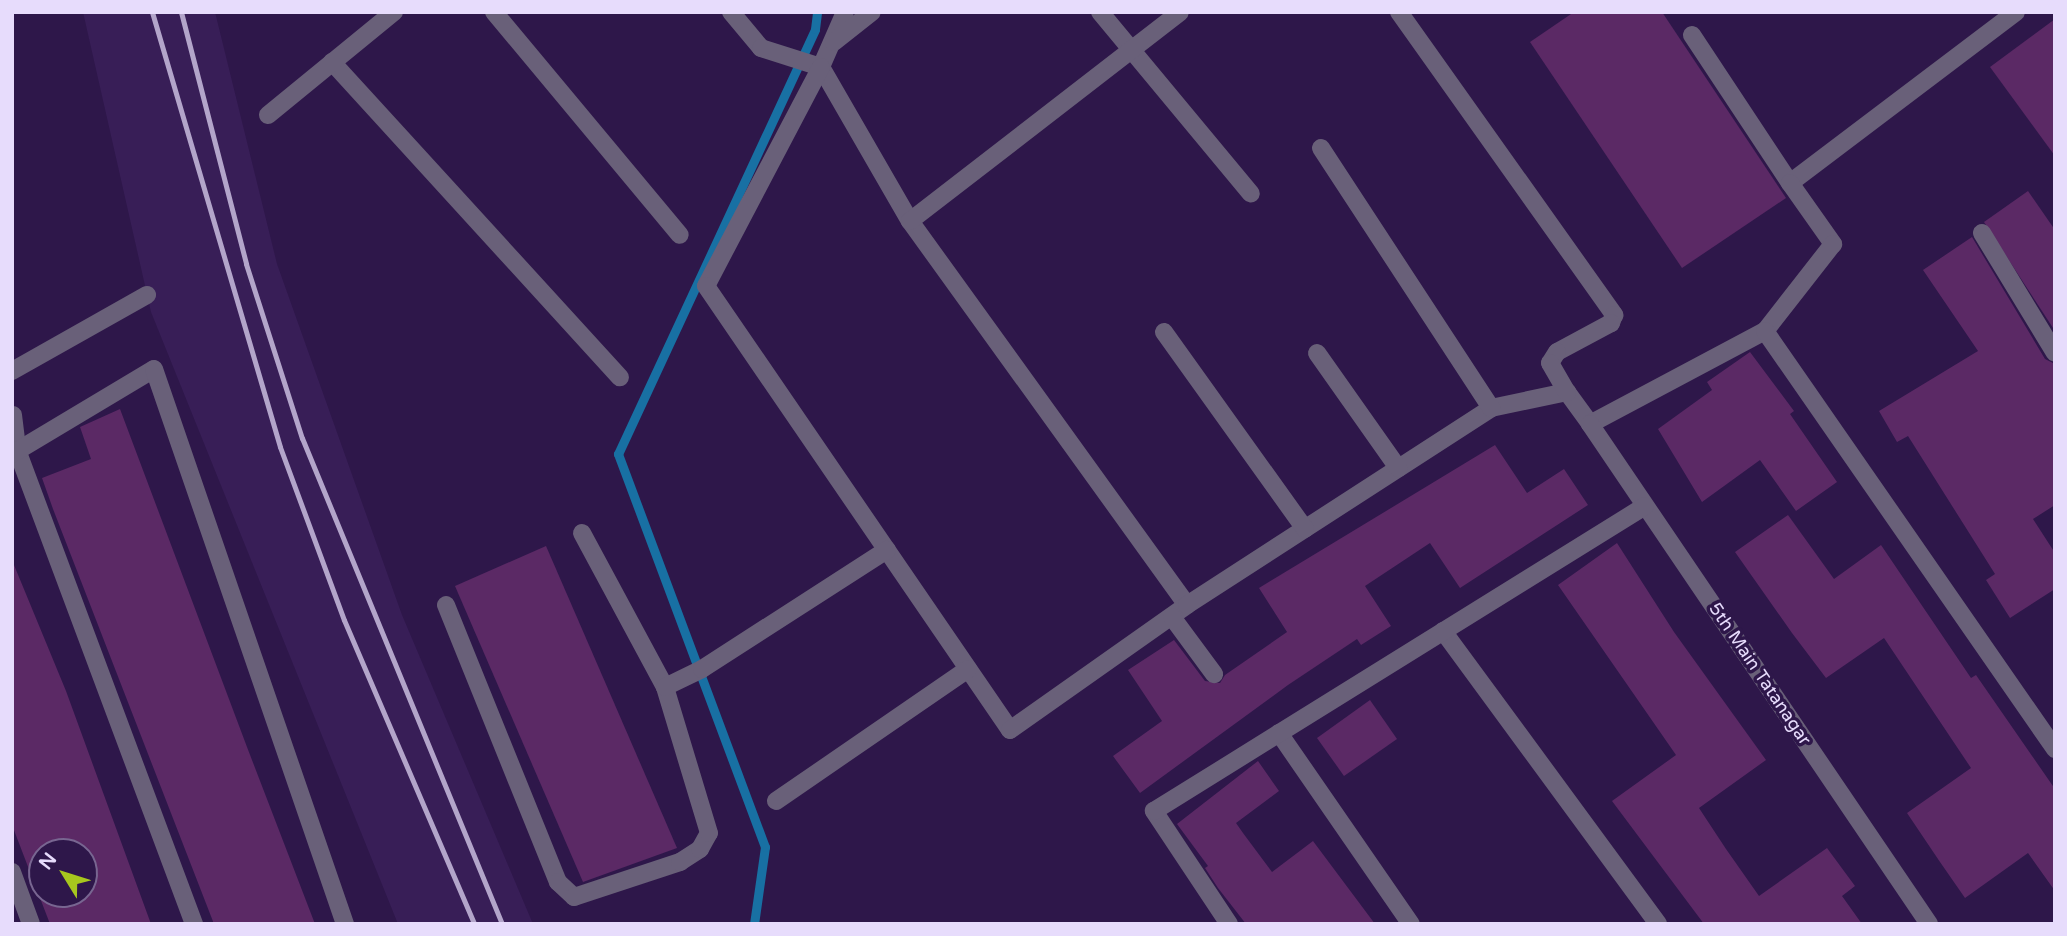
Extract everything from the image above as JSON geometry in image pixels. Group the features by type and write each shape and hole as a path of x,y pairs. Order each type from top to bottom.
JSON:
{"street":[{"path":"268,115 394,12"},
{"path":"494,12 680,235"},
{"path":"732,12 761,48 817,66 910,221 1188,606"},
{"path":"845,12 706,286 1010,730 1188,606 1491,408 1567,392"},
{"path":"831,44 872,12"},
{"path":"1100,12 1251,194"},
{"path":"910,221 1132,53 1180,12"},
{"name":"5th Main Tatanagar","path":"1399,12 1614,315 1611,323 1557,352 1550,363 1567,392 1930,924"},
{"path":"1790,183 2016,12"},
{"path":"1590,424 1765,331 1833,244 1692,35"},
{"path":"332,62 620,377"},
{"path":"1321,148 1491,408"},
{"path":"1982,233 2055,353"},
{"path":"12,371 146,295"},
{"path":"1765,331 2053,744"},
{"path":"1164,332 1305,529"},
{"path":"1317,354 1398,468"},
{"path":"15,452 154,369 345,924"},
{"path":"13,414 15,452 194,924"},
{"path":"1229,924 1154,811 1645,506"},
{"path":"446,605 558,882 575,897 680,862 700,849 709,833 665,687 582,533"},
{"path":"665,687 698,671 887,550"},
{"path":"1172,617 1214,674"},
{"path":"1443,631 1658,924"},
{"path":"775,801 968,669"},
{"path":"1279,733 1411,924"},
{"path":"12,872 31,924"}],"shaded area":[{"path":"83,12 215,12 277,264 402,615 533,924 398,924 151,312"}],"building":[{"path":"1574,12 1662,12 1786,198 1682,268 1530,42"},
{"path":"2055,19 2055,156 1990,67"},
{"path":"2028,191 2055,230 2055,331 1984,222"},
{"path":"1972,237 2045,359 2055,364 2055,505 2033,519 2055,553 2055,589 2010,618 1986,580 1995,574 1908,436 1897,442 1879,411 1978,351 1923,270"},
{"path":"1750,352 1794,411 1790,414 1837,482 1796,511 1760,460 1702,502 1658,429 1712,390 1707,382"},
{"path":"120,409 315,924 214,924 53,509 42,478 91,459 80,427"},
{"path":"1495,445 1527,493 1564,469 1588,505 1460,588 1430,543 1365,586 1391,626 1361,645 1357,639 1288,685 1140,793 1113,756 1162,721 1128,670 1174,640 1205,681 1220,683 1225,675 1287,632 1259,588"},
{"path":"1788,515 1834,579 1881,545 1971,678 1976,675 2055,789 2055,891 2028,853 1965,898 1907,813 1971,768 1884,638 1826,678 1735,552"},
{"path":"1617,543 1674,632 1766,760 1699,808 1759,896 1827,848 1855,886 1842,896 1862,924 1704,924 1612,801 1676,755 1558,585"},
{"path":"546,546 677,848 583,882 455,586"},
{"path":"14,565 66,691 151,924 50,924 44,908 98,908 98,838 28,838 28,867 12,825"},
{"path":"1370,700 1397,739 1344,776 1317,738"},
{"path":"1258,761 1279,791 1236,823 1243,833 1272,872 1313,841 1375,924 1246,924 1218,888 1205,868 1208,866 1177,824"}],"waterway":[{"path":"754,924 765,847 618,454 815,29 817,12"}],"railway":[{"path":"152,12 280,447 344,620 474,924"},
{"path":"181,12 246,264 302,438 502,924"}]}
